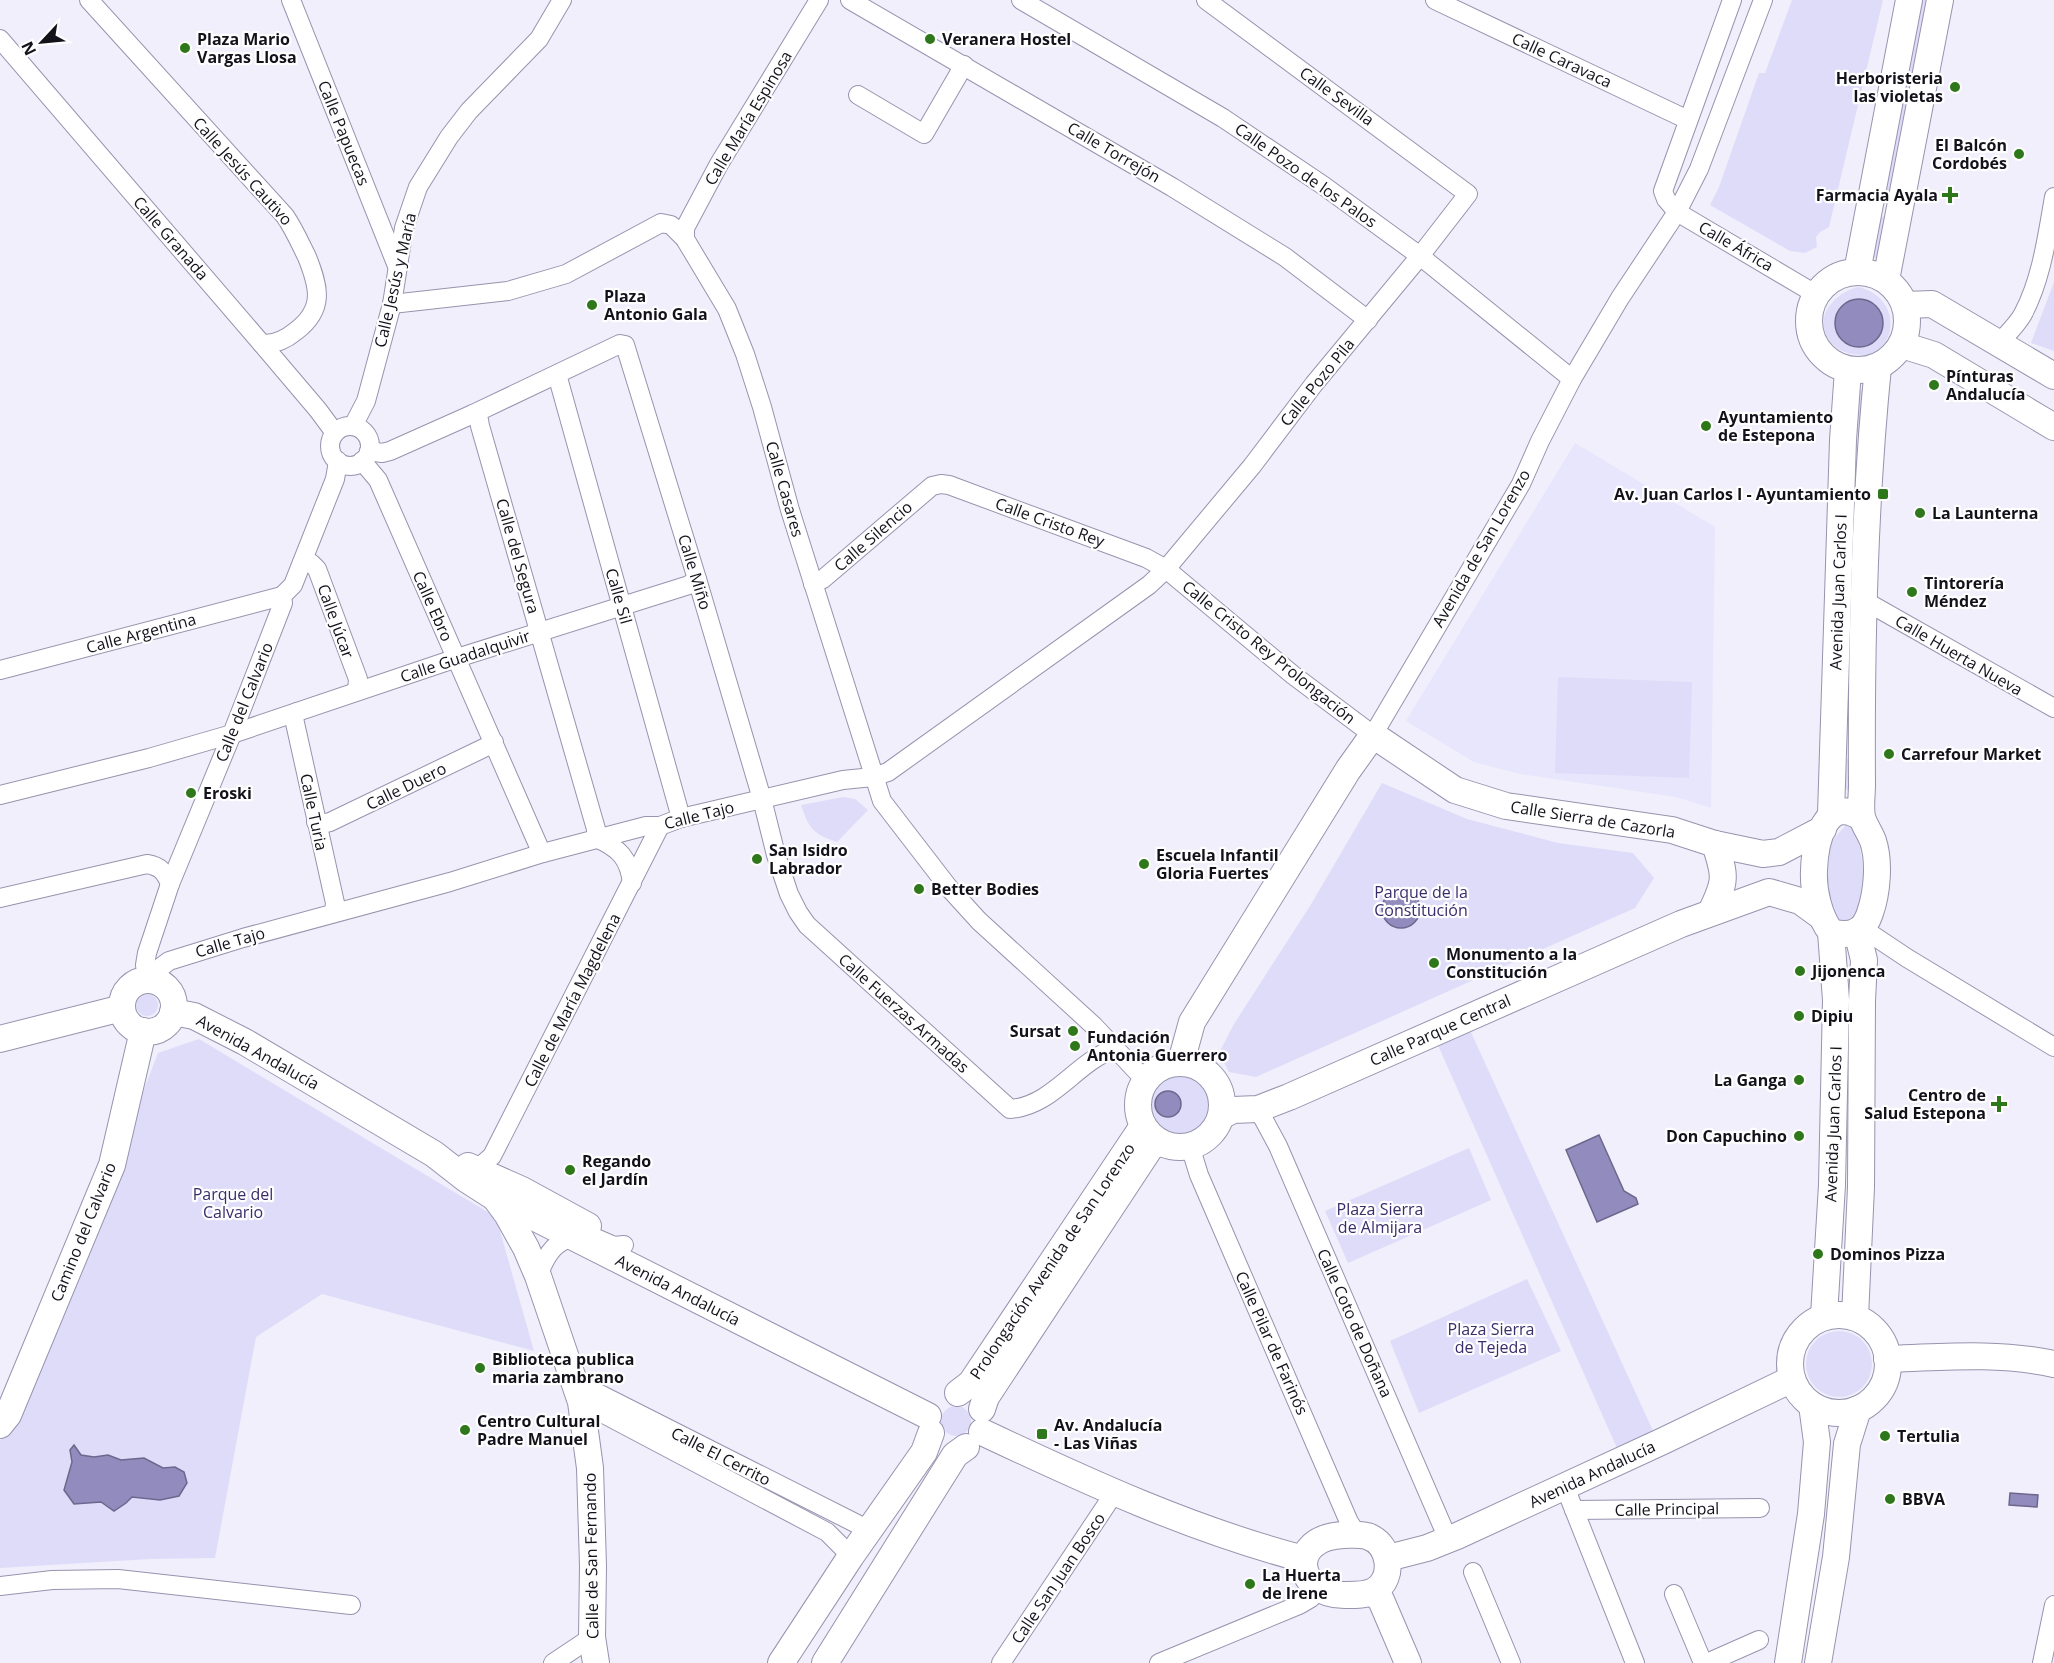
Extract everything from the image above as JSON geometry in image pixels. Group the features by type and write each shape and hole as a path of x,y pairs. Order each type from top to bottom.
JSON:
{"main road":[{"path":"1857,272 1909,0"},
{"path":"1886,280 1940,0"},
{"path":"1857,272 1872,274 1886,280 1898,291 1905,305 1908,319 1907,332 1902,345 1892,358 1878,367 1863,371 1848,370 1833,364 1821,354 1813,340 1809,325 1810,309 1817,295 1827,283 1841,275 1857,272"},
{"path":"1905,305 1932,304 2054,376"},
{"path":"1902,345 1934,356 2054,427"},
{"name":"Avenida Juan Carlos I","path":"1862,818 1865,601 1872,441 1878,367"},
{"name":"Avenida Juan Carlos I","path":"1824,1316 1832,1185 1836,1000 1826,925 1816,892 1813,872 1816,850 1827,822 1848,370"},
{"name":"Calle Sierra de Cazorla","path":"1373,735 1455,790 1506,806 1672,830 1715,844 1763,854 1779,852 1827,822"},
{"name":"Avenida de San Lorenzo","path":"1181,1062 1192,1022 1348,770 1373,735"},
{"path":"1826,925 1844,936 1860,930 1870,915 1877,870 1874,843 1862,818 1853,811 1841,810 1827,822"},
{"path":"1711,912 1723,888 1722,867 1715,844"},
{"name":"Calle Parque Central","path":"1221,1116 1233,1110 1258,1109 1289,1097 1711,912 1769,892 1800,901 1826,925"},
{"path":"1854,1317 1861,1186 1864,960 1860,930"},
{"path":"151,980 167,987 173,999 173,1012 171,1019 159,1030 143,1031 135,1029 128,1023 122,1008 125,991 139,981 151,980"},
{"path":"0,1039 122,1008"},
{"name":"Avenida Andalucía","path":"173,1012 194,1016 245,1042 434,1154 494,1197 930,1418"},
{"name":"Camino del Calvario","path":"0,1425 8,1415 112,1165 143,1031"},
{"path":"1181,1062 1204,1070 1214,1079 1220,1091 1221,1116 1210,1135 1201,1142 1190,1146 1169,1146 1150,1134 1138,1115 1137,1103 1145,1080 1161,1067 1181,1062"},
{"name":"Prolongación Avenida de San Lorenzo","path":"958,1393 971,1383 1150,1134"},
{"name":"Prolongación Avenida de San Lorenzo","path":"825,1663 955,1455 977,1429 986,1397 1150,1148 1150,1134"},
{"name":"Avenida Andalucía","path":"434,1154 477,1169 522,1190 763,1321 930,1418"},
{"name":"Calle de San Fernando","path":"494,1197 516,1229 538,1276 578,1392 590,1468 593,1566 592,1637 596,1663"},
{"path":"1839,1314 1854,1317 1867,1323 1877,1333 1887,1359 1887,1374 1881,1389 1871,1401 1858,1409 1843,1413 1827,1411 1812,1405 1800,1394 1792,1379 1789,1363 1792,1348 1799,1334 1810,1323 1824,1316 1839,1314"},
{"path":"1887,1359 1980,1356 2029,1359 2054,1364"},
{"name":"Avenida Andalucía","path":"1388,1558 1427,1548 1569,1499 1792,1379"},
{"path":"781,1663 851,1556 924,1452 930,1418 942,1396 958,1393 972,1398 977,1429"},
{"path":"1788,1663 1811,1514 1816,1454 1816,1431 1812,1405"},
{"path":"1818,1663 1836,1557 1847,1444 1858,1409"},
{"path":"930,1418 942,1445 950,1448 977,1429"},
{"path":"977,1429 1115,1492 1216,1533 1304,1559"},
{"path":"1360,1535 1376,1541 1388,1558 1388,1571 1384,1581 1372,1592 1364,1594 1337,1595 1318,1590 1305,1572 1304,1559 1307,1551 1319,1539 1360,1535"},
{"path":"1372,1592 1381,1600 1408,1663"}],"street":[{"name":"Calle Jesús Cautivo","path":"89,0 285,216 295,230 318,289 317,303 308,320 295,332 277,342 262,344"},
{"name":"Calle Papuecas","path":"291,0 397,266"},
{"name":"Calle Jesús y María","path":"353,426 366,401 392,304 404,228 418,187 449,137 469,111 539,39 562,0"},
{"name":"Calle María Espinosa","path":"686,238 686,228 719,164 819,0"},
{"name":"Calle Torrejón","path":"850,0 1172,187 1285,257 1368,320"},
{"name":"Calle Pozo de los Palos","path":"1021,0 1224,118 1324,186 1420,256 1572,379"},
{"name":"Calle Sevilla","path":"1206,0 1468,194"},
{"name":"Calle Caravaca","path":"1435,0 1688,120"},
{"name":"Avenida de San Lorenzo","path":"1373,735 1521,484 1572,379 1620,298 1677,212 1699,169 1763,0"},
{"path":"1688,120 1731,4 1756,19"},
{"name":"Calle Granada","path":"2,42 262,344 318,410 334,433"},
{"path":"858,95 924,134 964,65"},
{"name":"Calle África","path":"1688,120 1663,190 1666,199 1677,212 1817,295"},
{"name":"Calle Pozo Pila","path":"1166,569 1252,466 1314,384 1468,194"},
{"path":"1999,343 2022,316 2033,292 2043,259 2054,196"},
{"name":"Calle Casares","path":"392,304 508,291 566,274 661,223 671,225 686,238 727,309 745,354 762,407 789,510 873,777"},
{"name":"Calle Miño","path":"558,374 620,344 625,345 762,800"},
{"path":"366,456 369,439 367,434 358,427 343,427 334,433 330,445 331,451 338,461 350,465 366,456 390,451 558,374"},
{"name":"Calle Sil","path":"558,374 681,818"},
{"name":"Calle del Segura","path":"473,414 478,420 540,632 596,829 596,838"},
{"name":"Calle Ebro","path":"366,456 543,853"},
{"name":"Calle del Calvario","path":"151,980 145,965 147,953 170,884 283,603 282,596 293,585 302,563 335,479 338,461"},
{"name":"Calle Cristo Rey","path":"932,486 949,485 1140,556 1166,569"},
{"name":"Calle Silencio","path":"813,584 823,579 932,486"},
{"name":"Calle Júcar","path":"302,563 311,562 317,569 358,680 357,691"},
{"name":"Calle Cristo Rey Prolongación","path":"1166,569 1293,675 1373,735"},
{"name":"Calle Tajo","path":"151,980 169,961 178,957 334,912 450,882 596,838 646,826 660,826 681,818 843,780 873,777 888,772 1149,585 1166,569"},
{"name":"Calle Guadalquivir","path":"0,795 149,758 232,734 457,658 689,585 697,579"},
{"name":"Calle Argentina","path":"0,670 282,596"},
{"name":"Calle Huerta Nueva","path":"1865,601 2054,708"},
{"name":"Calle Turia","path":"297,712 295,723 335,903 334,912"},
{"name":"Calle Duero","path":"316,822 322,824 330,822 494,742"},
{"path":"873,777 882,801 893,817 979,921 1094,1026 1145,1080"},
{"name":"Calle Fuerzas Armadas","path":"762,800 789,894 807,925 1010,1109 1022,1108 1058,1089 1092,1060 1114,1049"},
{"name":"Calle de María Magdelena","path":"477,1169 492,1156 660,826"},
{"path":"596,838 620,852 630,871 632,883"},
{"path":"0,898 147,864 163,870 170,884"},
{"path":"1860,930 2054,1047"},
{"name":"Calle Coto de Doñana","path":"1258,1109 1278,1146 1448,1539"},
{"name":"Calle Pilar de Farinós","path":"1190,1146 1198,1175 1349,1522 1360,1535"},
{"path":"538,1276 553,1247 570,1236 582,1232 614,1246 624,1245"},
{"name":"Calle El Cerrito","path":"578,1392 869,1530"},
{"name":"Calle El Cerrito","path":"578,1392 827,1532 851,1556"},
{"name":"Calle San Juan Bosco","path":"1001,1663 1115,1492"},
{"path":"1569,1499 1635,1663"},
{"name":"Calle Principal","path":"1569,1499 1760,1508"},
{"path":"1473,1572 1511,1663"},
{"path":"0,1586 52,1580 118,1579 351,1605"},
{"path":"1159,1663 1299,1605 1311,1598 1318,1590"},
{"path":"1674,1594 1705,1663 1759,1640"},
{"path":"2042,1663 2054,1605"},
{"path":"553,1663 592,1637"}],"shaded area":[{"path":"1854,299 1864,299 1876,306 1883,318 1883,328 1876,340 1864,347 1854,347 1839,336 1835,328 1835,318 1846,303"},
{"path":"1575,443 1715,527 1711,808 1676,797 1520,774 1474,762 1406,721"},
{"path":"1401,890 1414,896 1420,909 1414,922 1401,928 1388,922 1382,909 1388,896"},
{"path":"1168,1091 1177,1095 1181,1104 1177,1113 1168,1117 1159,1113 1155,1104 1159,1095"},
{"path":"1599,1135 1624,1191 1636,1198 1638,1204 1597,1222 1566,1150"},
{"path":"74,1445 81,1455 94,1457 108,1455 121,1460 144,1458 163,1468 175,1467 184,1472 187,1483 179,1496 160,1500 132,1497 114,1511 101,1502 74,1504 64,1490 72,1462 70,1450"},
{"path":"2010,1493 2038,1495 2037,1507 2009,1505"}],"green space":[{"path":"1792,0 1883,0 1829,227 1816,237 1817,247 1805,253 1790,251 1710,205 1719,187 1759,73 1765,73"},
{"path":"1919,0 1929,0 1890,197 1885,199 1883,197"},
{"path":"1884,216 1887,218 1877,260 1873,256 1873,251 1879,219"},
{"path":"2054,282 2054,351 2031,343"},
{"path":"1858,287 1874,293 1884,303 1890,315 1887,340 1879,349 1868,354 1846,353 1840,350 1832,344 1825,332 1825,315 1829,307 1841,294","holes":["1864,300 1880,313 1882,321 1876,337 1870,343 1851,346 1837,312 1849,301"]},
{"path":"1863,390 1861,433 1858,433 1855,431 1859,391"},
{"path":"1558,677 1692,682 1689,778 1555,773"},
{"path":"1850,758 1850,793 1844,787 1845,760"},
{"name":"Parque de la Constitución","path":"1382,783 1467,819 1558,843 1633,853 1654,878 1635,908 1256,1077 1229,1072 1219,1053 1234,1024 1310,906"},
{"path":"843,797 855,799 868,810 837,842 813,830 801,805"},
{"path":"1846,825 1855,829 1863,871 1860,904 1847,923 1839,922 1831,909 1825,876 1830,843"},
{"path":"147,994 155,997 158,1005 155,1013 147,1016 139,1013 136,1005 139,997"},
{"path":"1469,1028 1654,1433 1617,1448 1437,1043"},
{"name":"Parque del Calvario","path":"199,1039 496,1217 534,1351 322,1294 256,1337 215,1558 150,1559 0,1568 0,1441 21,1410 158,1053"},
{"path":"1181,1073 1199,1079 1207,1087 1213,1105 1207,1123 1199,1131 1181,1137 1163,1131 1155,1123 1149,1105 1155,1087 1163,1079"},
{"name":"Plaza Sierra de Almijara","path":"1469,1148 1491,1200 1348,1263 1325,1211"},
{"name":"Plaza Sierra de Tejeda","path":"1527,1279 1561,1351 1419,1413 1390,1341"},
{"path":"1839,1331 1852,1333 1862,1341 1870,1351 1872,1364 1870,1377 1862,1387 1852,1395 1839,1397 1826,1395 1816,1387 1808,1377 1806,1364 1808,1351 1816,1341 1826,1333"},
{"path":"956,1406 967,1410 971,1421 967,1432 956,1436 945,1432 941,1421 945,1410"}],"place":[{"name":"Veranera Hostel","path":"930,39"},
{"name":"Plaza Mario Vargas Llosa","path":"185,48"},
{"name":"Herboristeria las violetas","path":"1955,87"},
{"name":"El Balcón Cordobés","path":"2019,154"},
{"name":"Farmacia Ayala","path":"1950,195"},
{"name":"Plaza Antonio Gala","path":"592,305"},
{"name":"Pínturas Andalucía","path":"1934,385"},
{"name":"Ayuntamiento de Estepona","path":"1706,426"},
{"name":"Av. Juan Carlos I - Ayuntamiento","path":"1883,494"},
{"name":"La Launterna","path":"1920,513"},
{"name":"Tintorería Méndez","path":"1912,592"},
{"name":"Carrefour Market","path":"1889,754"},
{"name":"Eroski","path":"191,793"},
{"name":"San Isidro Labrador","path":"757,859"},
{"name":"Escuela Infantil Gloria Fuertes","path":"1144,864"},
{"name":"Better Bodies","path":"919,889"},
{"name":"Monumento a la Constitución","path":"1434,963"},
{"name":"Jijonenca","path":"1800,971"},
{"name":"Dipiu","path":"1799,1016"},
{"name":"Sursat","path":"1073,1031"},
{"name":"Fundación Antonia Guerrero","path":"1075,1046"},
{"name":"La Ganga","path":"1799,1080"},
{"name":"Centro de Salud Estepona","path":"1999,1104"},
{"name":"Don Capuchino","path":"1799,1136"},
{"name":"Regando el Jardín","path":"570,1170"},
{"name":"Dominos Pizza","path":"1818,1254"},
{"name":"Biblioteca publica maria zambrano","path":"480,1368"},
{"name":"Centro Cultural Padre Manuel","path":"465,1430"},
{"name":"Av. Andalucía - Las Viñas","path":"1042,1434"},
{"name":"Tertulia","path":"1885,1436"},
{"name":"BBVA","path":"1890,1499"},
{"name":"La Huerta de Irene","path":"1250,1584"}]}
